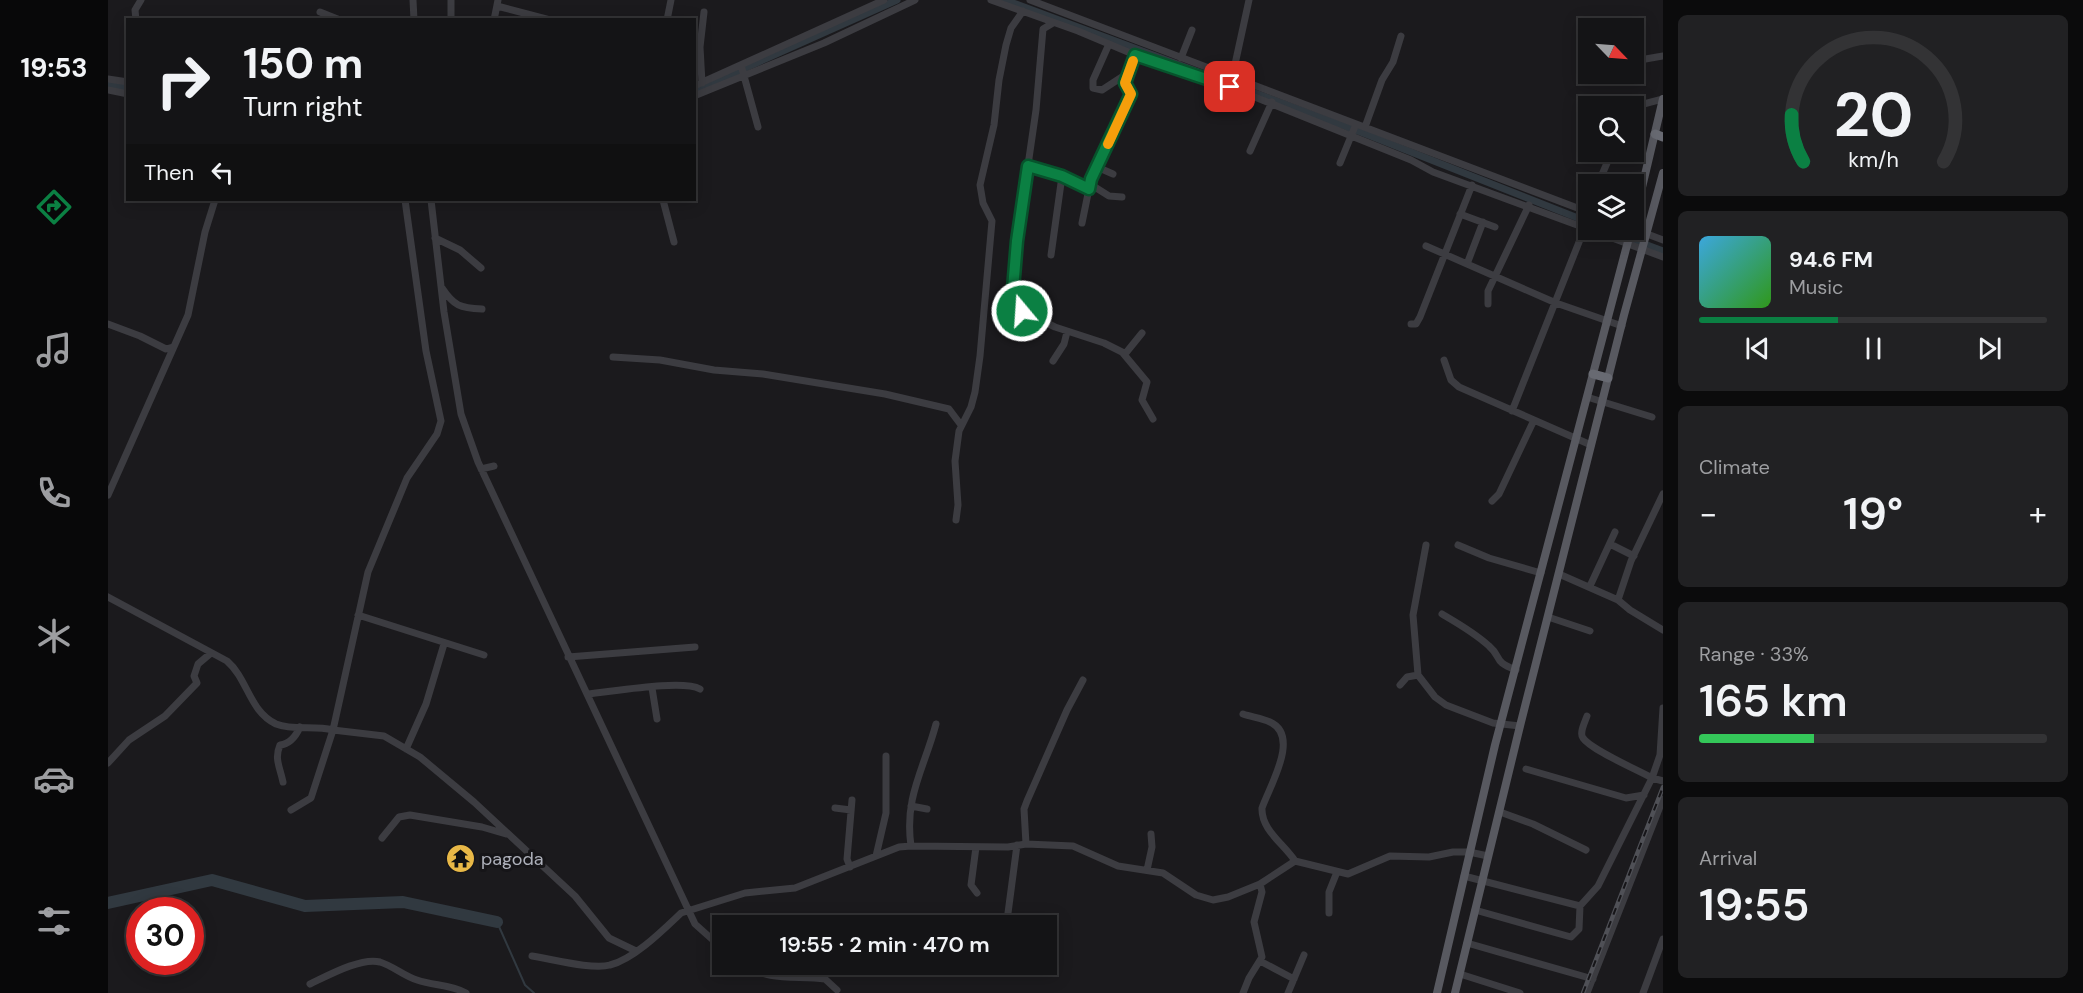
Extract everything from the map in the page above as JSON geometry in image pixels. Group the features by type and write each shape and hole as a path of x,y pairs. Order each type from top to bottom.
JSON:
{"highway":[{"path":"1593,374 1608,378"}],"main road":[{"path":"1644,187 1659,135 1663,99"},
{"path":"1455,993 1591,445 1663,173"},
{"path":"1436,992 1501,724 1629,240"}],"street":[{"path":"136,18 135,10 141,0"},
{"path":"412,0 414,18"},
{"path":"451,0 451,18"},
{"path":"667,18 671,0"},
{"path":"696,95 884,0"},
{"path":"704,12 698,85 744,71 915,0"},
{"path":"991,0 1053,22 1084,28 1181,58 1232,78 1273,99 1353,129 1365,127 1578,205"},
{"path":"1030,0 1084,28 1109,44 1135,55 1273,99 1353,129 1433,172 1578,224"},
{"path":"1232,78 1249,0"},
{"path":"494,18 497,3 544,18"},
{"path":"957,520 955,461 962,425 975,392 991,247 992,221 983,203 980,185 994,125 1006,45 1011,28 1023,11"},
{"path":"320,12 335,18"},
{"path":"1053,22 1043,29 1036,110 1017,241 1013,289 1015,302 1022,311 1067,332 1104,343 1125,354 1147,382 1142,400 1153,419"},
{"path":"1181,58 1192,30"},
{"path":"1365,127 1382,80 1393,62 1401,36"},
{"path":"1109,44 1093,80 1093,88 1102,90 1128,73"},
{"path":"1082,223 1089,186 1131,94 1125,83 1135,55"},
{"path":"1644,60 1663,56"},
{"path":"744,71 758,127"},
{"path":"108,79 126,82"},
{"path":"108,90 126,94"},
{"path":"1250,151 1273,99"},
{"path":"1644,104 1663,99"},
{"path":"1340,163 1353,129"},
{"path":"1602,174 1607,163"},
{"path":"1098,165 1113,171"},
{"path":"1028,166 1062,176 1109,196 1122,197"},
{"path":"1051,255 1062,176"},
{"path":"1411,324 1418,321 1472,185"},
{"path":"108,495 188,315 194,297 205,232 214,201"},
{"path":"291,810 310,798 333,730 368,572 407,478 437,434 441,421 426,351 405,201"},
{"path":"430,201 461,414 481,469 568,657 690,909 695,924 712,939"},
{"path":"663,201 674,242"},
{"path":"1488,304 1488,291 1529,205"},
{"path":"1460,214 1495,227"},
{"path":"1467,264 1483,222"},
{"path":"1647,235 1663,240"},
{"path":"435,238 454,246 481,268"},
{"path":"1512,411 1583,240"},
{"path":"1635,240 1644,248 1663,257"},
{"path":"1426,246 1556,303 1622,326"},
{"path":"441,286 452,303 467,308 482,309"},
{"path":"1011,334 1007,321 1009,310 1015,302"},
{"path":"108,324 166,349 173,347"},
{"path":"1053,361 1064,344 1067,332"},
{"path":"1125,354 1142,333"},
{"path":"613,357 660,360 714,370 763,374 885,394 949,409 962,425"},
{"path":"1444,360 1446,371 1455,384 1591,445"},
{"path":"1587,397 1652,417"},
{"path":"1492,501 1499,494 1534,420"},
{"path":"481,469 494,466"},
{"path":"1618,600 1634,556 1663,494"},
{"path":"1590,586 1615,532"},
{"path":"1610,544 1634,556"},
{"path":"1426,545 1413,615 1418,675 1440,701 1461,711 1501,724 1520,726"},
{"path":"1458,545 1489,558 1541,573"},
{"path":"1559,574 1618,600 1663,630"},
{"path":"108,597 234,667 259,711 277,724 290,728 314,726 384,736 406,748 448,779 575,896 609,938 636,951"},
{"path":"1442,614 1473,632 1492,648 1501,663 1516,670"},
{"path":"358,615 484,655"},
{"path":"1548,617 1590,632"},
{"path":"406,748 426,704 444,644"},
{"path":"568,657 695,647"},
{"path":"108,763 129,740 142,730 154,725 186,696 197,683 194,676 198,664 211,653"},
{"path":"1400,685 1407,677 1418,675"},
{"path":"1026,844 1024,809 1067,710 1083,680"},
{"path":"587,694 686,685 700,689"},
{"path":"652,688 657,719"},
{"path":"1475,910 1571,937 1579,929 1580,906 1598,886 1653,778 1660,754 1659,735 1663,708"},
{"path":"1243,714 1272,723 1283,738 1284,747 1281,760 1261,816 1264,824 1295,861"},
{"path":"1587,716 1581,734 1583,739 1653,778 1663,781"},
{"path":"911,846 909,828 915,783 929,753 936,724"},
{"path":"283,782 276,760 277,753 280,745 287,744 300,727"},
{"path":"876,856 886,813 886,756"},
{"path":"1526,769 1626,798 1644,795"},
{"path":"1587,993 1663,799"},
{"path":"850,867 847,859 852,800"},
{"path":"911,806 927,809"},
{"path":"835,808 851,810"},
{"path":"1500,812 1533,824 1586,850"},
{"path":"382,838 399,817 410,815 482,827 508,835"},
{"path":"1147,870 1152,847 1150,834"},
{"path":"532,956 603,966 620,961 636,951 681,913 690,909 711,905 745,893 795,888 898,847 976,847 1026,844 1073,846 1118,866 1163,873 1198,897 1213,900 1228,897 1260,884 1295,861 1304,861 1348,874 1390,856 1429,857 1453,852 1469,852 1488,856"},
{"path":"1008,915 1017,845"},
{"path":"976,847 971,885 977,893"},
{"path":"1329,913 1329,892 1337,872"},
{"path":"1464,876 1580,906"},
{"path":"1243,993 1260,961 1261,951 1254,922 1262,892 1260,884"},
{"path":"1643,993 1663,939"},
{"path":"1467,943 1593,979"},
{"path":"1288,993 1304,955"},
{"path":"310,984 365,961 378,962 414,979 441,984 466,993"},
{"path":"1260,961 1294,979"},
{"path":"1460,974 1520,993"},
{"path":"767,975 825,979 837,990"}],"waterway":[{"path":"696,90 897,0"},
{"path":"1005,0 1363,133 1578,218"},
{"path":"108,85 126,88"},
{"path":"1634,240 1663,251"},
{"path":"108,903 212,880 305,906 403,902 497,922"},
{"path":"497,922 525,985 534,993"}],"railway":[{"path":"1583,993 1663,787"}],"slow traffic":[{"path":"1108,144 1131,94 1125,83 1133,61"}],"place":[{"name":"pagoda","path":"460,859"}],"route":[{"path":"1022,311 1014,300 1013,289 1017,241 1028,166 1062,176 1089,189 1091,179 1131,94 1125,83 1135,55 1230,87"}]}
